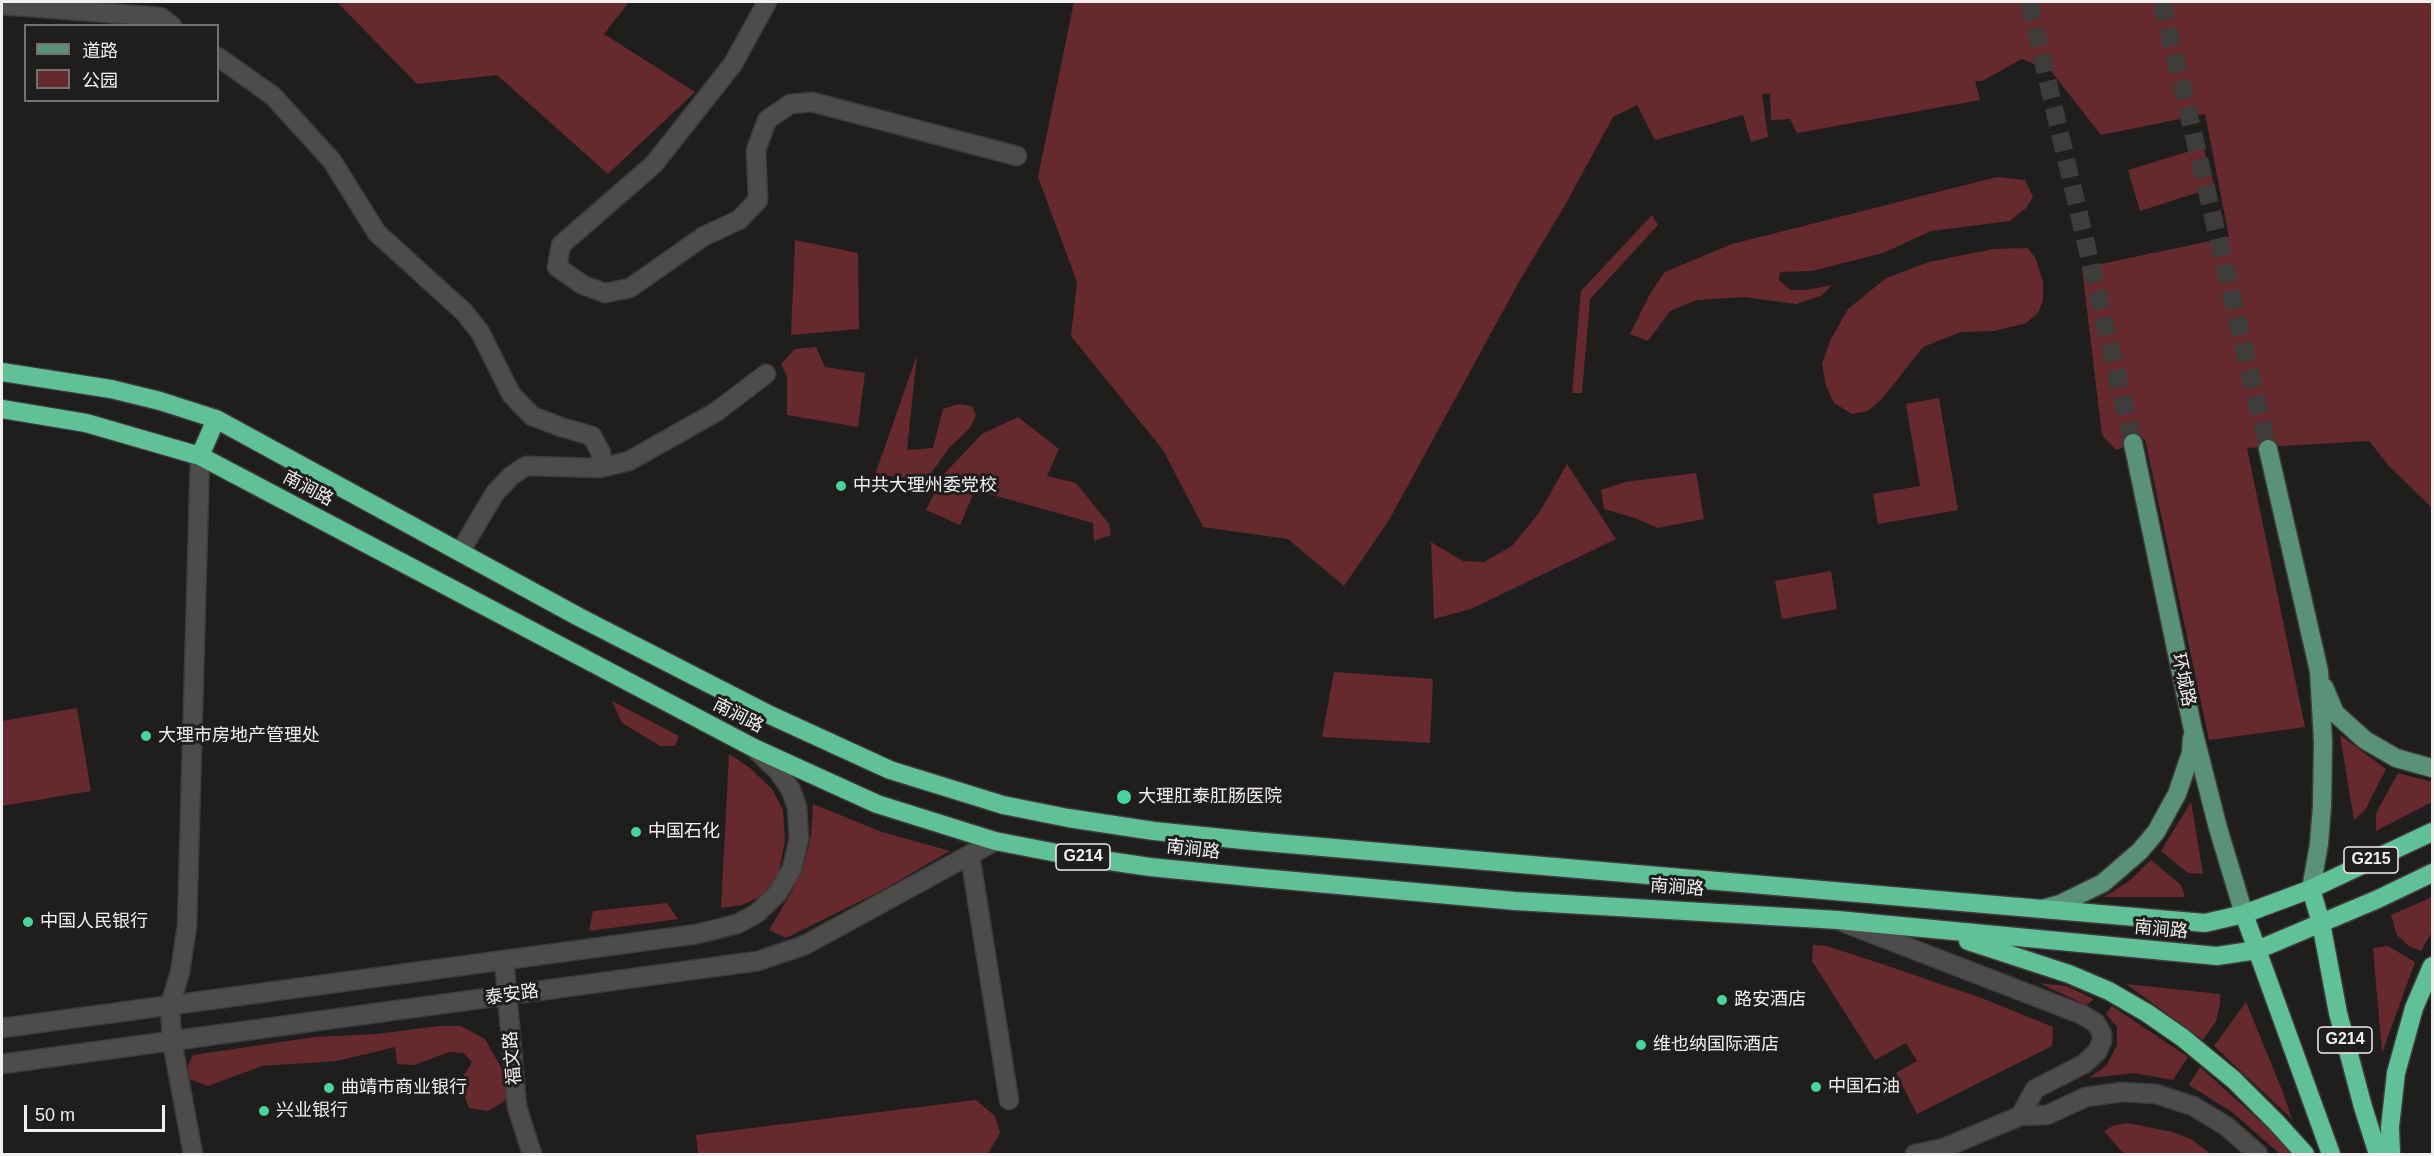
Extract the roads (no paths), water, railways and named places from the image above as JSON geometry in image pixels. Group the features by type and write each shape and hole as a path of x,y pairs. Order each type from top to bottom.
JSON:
{"highway":[{"name":"南涧路","path":"2,372 111,389 160,401 216,419 579,617 770,715 890,770 1004,805 1068,818 1154,831 1253,841 2205,923 2244,914 2311,889"},
{"name":"南涧路","path":"2,409 86,423 200,456 754,748 877,804 995,841 1150,867 1250,877 1515,901 1838,920 2217,956 2257,950 2321,922"},
{"path":"200,456 216,419"},
{"name":"G215","path":"2311,889 2433,832"},
{"name":"G215","path":"2321,922 2433,873"},
{"path":"2311,889 2321,922"},
{"path":"2244,914 2257,950"},
{"name":"G214","path":"2321,922 2338,1013 2378,1155"},
{"path":"1938,931 2069,974 2109,991 2147,1013 2183,1038 2234,1080 2277,1122 2305,1155"},
{"name":"G214","path":"2257,950 2331,1155"},
{"path":"2391,1155 2391,1110 2398,1066 2414,1008 2433,966"}],"main road":[{"name":"环城路","path":"2133,443 2193,730 2218,828 2244,914"},
{"path":"2268,448 2319,671 2328,701 2335,713 2354,732 2375,747 2396,758 2433,768"},
{"path":"2311,889 2319,844 2322,806 2323,742 2319,671"},
{"path":"2039,910 2060,904 2103,883 2125,867 2145,846 2163,820 2184,779 2191,753 2193,730"}],"street":[{"path":"767,2 733,64 669,146 654,164 561,245 557,267 583,285 604,293 630,288 704,236 739,220 758,200 756,150 767,120 790,104 812,102 1017,156"},
{"path":"2,4 160,17 169,24"},
{"path":"219,58 273,96 332,161 377,233 464,312 480,332 511,394 532,416 592,435 602,453 600,468"},
{"path":"460,552 495,493 511,476 526,466 600,468 629,461 716,412 766,374"},
{"path":"193,1155 172,1041 170,1005 180,972 187,926 200,456"},
{"path":"2,1028 717,930 747,920 765,907 783,886 792,869 797,850 799,826 795,800 787,783 754,748"},
{"name":"泰安路","path":"2,1064 773,957 805,945 995,841"},
{"path":"970,855 1008,1100"},
{"path":"1838,920 2083,1015 2096,1023 2102,1034 2102,1041 2097,1052 2084,1064 2035,1089 2020,1116"},
{"name":"福文路","path":"504,960 517,1107 532,1155"},
{"path":"1915,1155 1945,1152 2020,1116 2047,1115 2075,1101 2098,1094 2122,1092 2156,1094 2185,1103 2209,1115 2234,1133 2258,1155"}],"tunnel":[{"path":"2029,2 2133,443"},
{"path":"2162,2 2268,449"}],"place":[{"name":"中共大理州委党校","path":"841,486"},
{"name":"大理市房地产管理处","path":"146,736"},
{"name":"大理肛泰肛肠医院","path":"1124,797"},
{"name":"中国石化","path":"636,832"},
{"name":"中国人民银行","path":"28,922"},
{"name":"路安酒店","path":"1722,1000"},
{"name":"维也纳国际酒店","path":"1641,1045"},
{"name":"中国石油","path":"1816,1087"},
{"name":"曲靖市商业银行","path":"329,1088"},
{"name":"兴业银行","path":"264,1111"}]}
